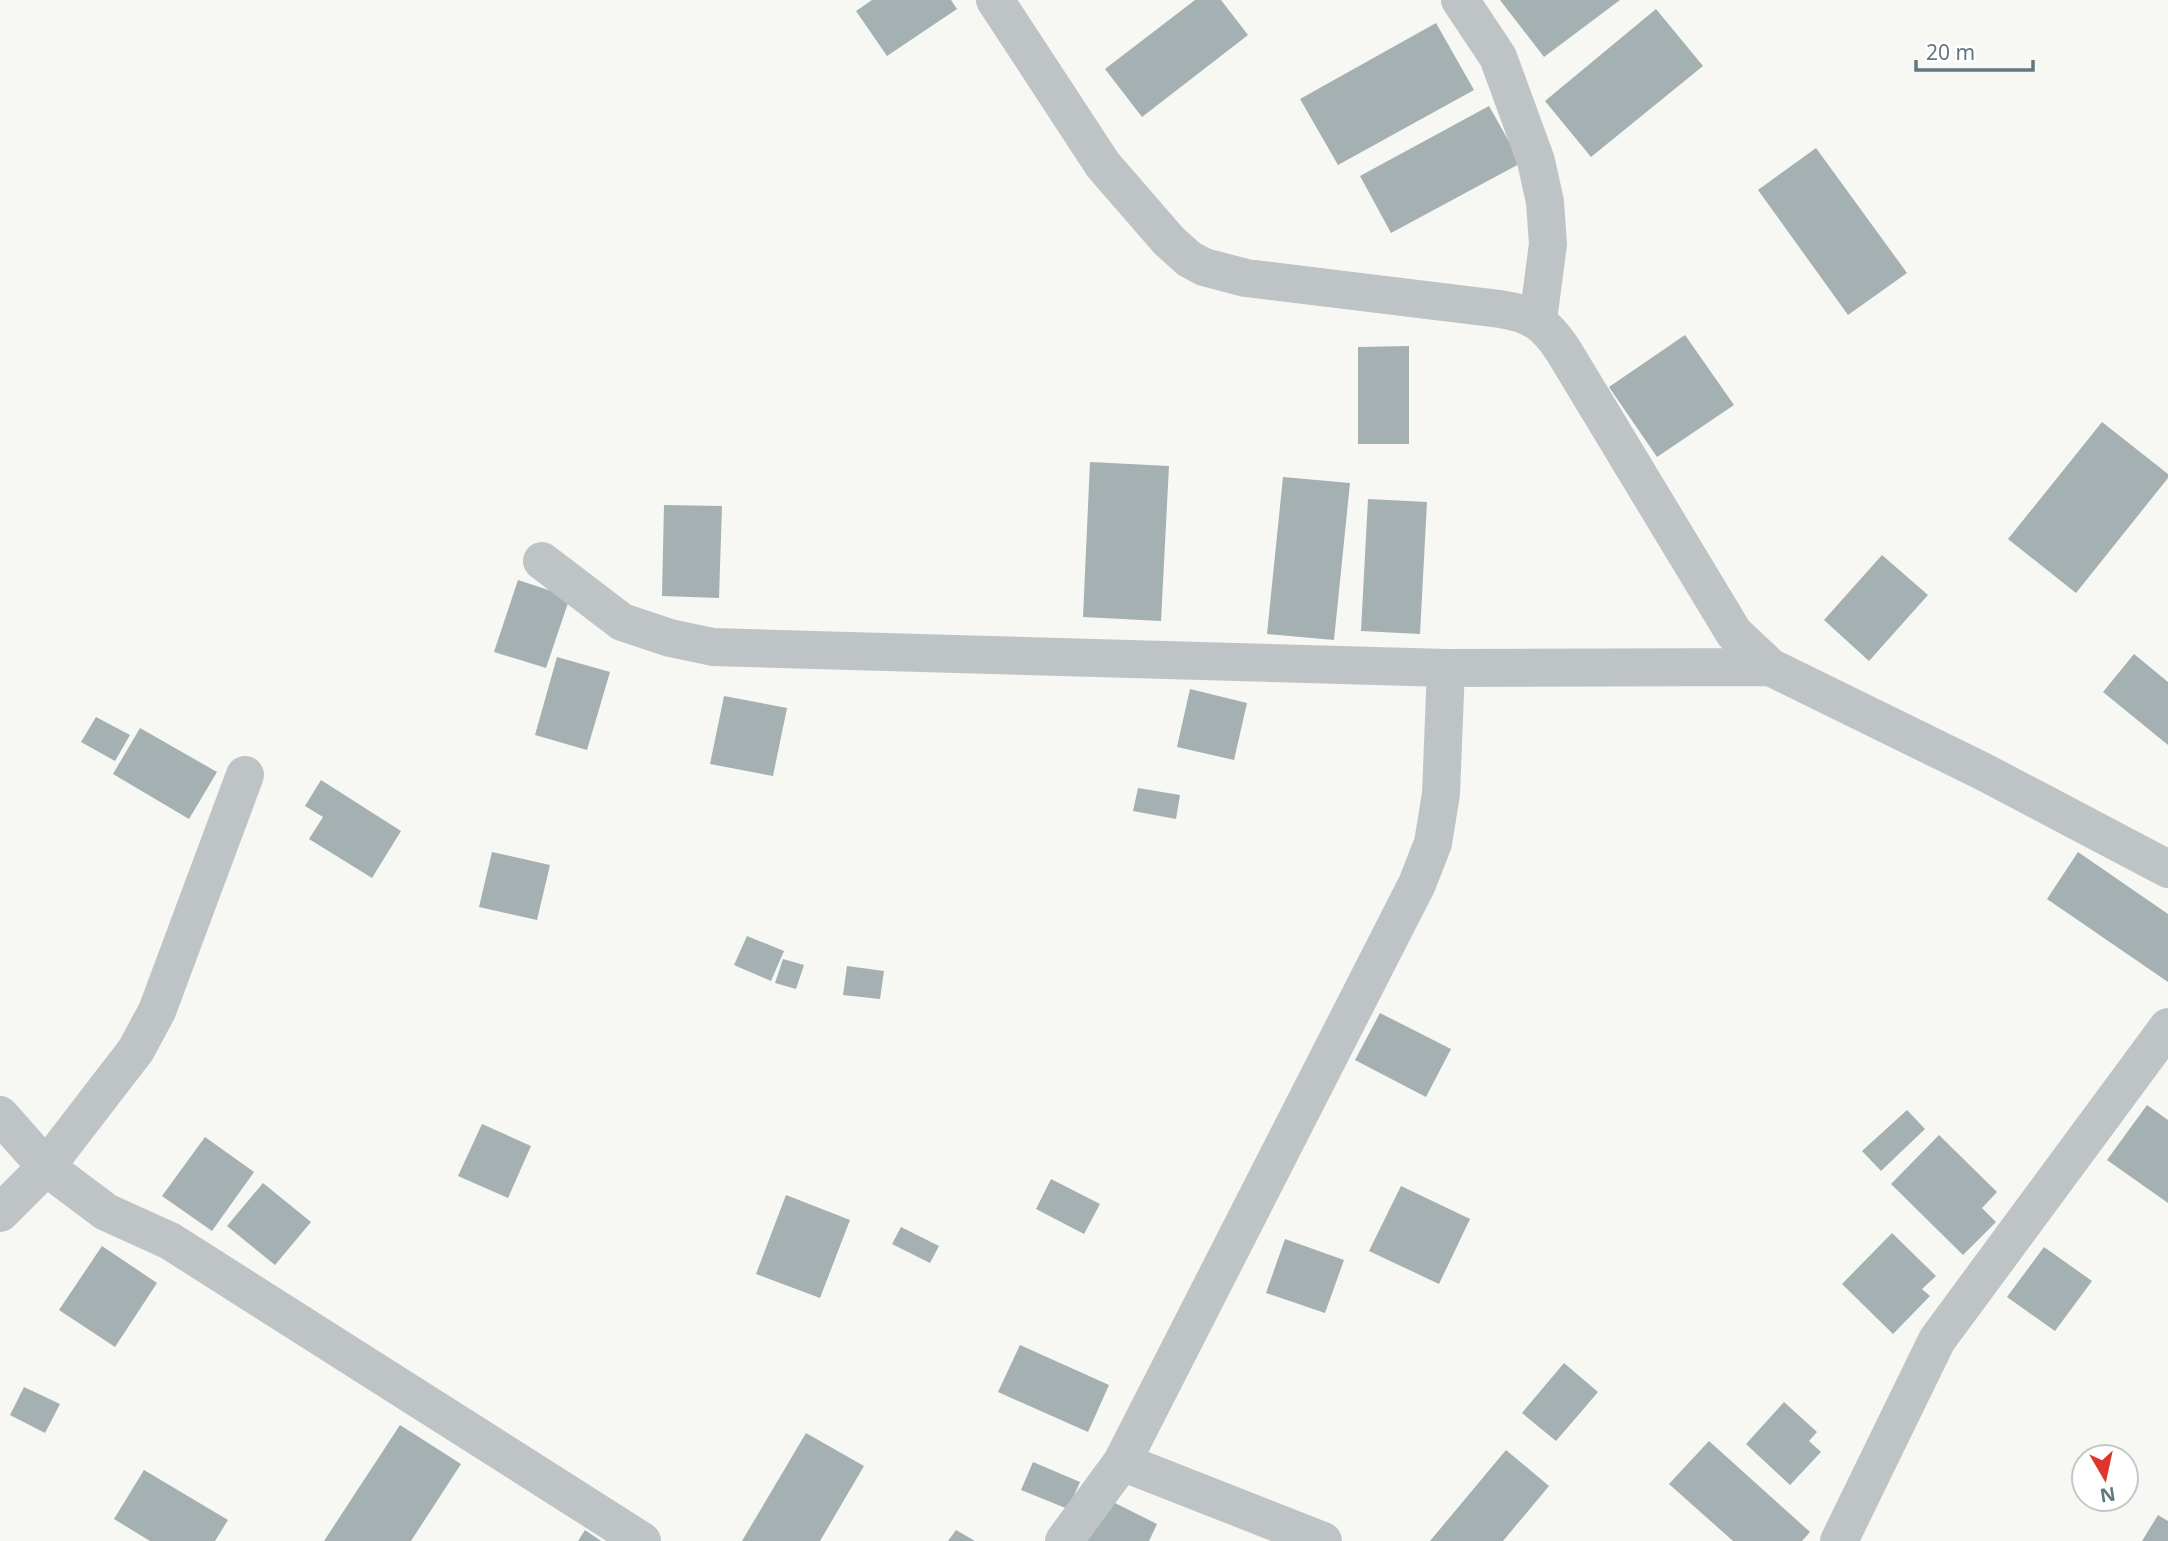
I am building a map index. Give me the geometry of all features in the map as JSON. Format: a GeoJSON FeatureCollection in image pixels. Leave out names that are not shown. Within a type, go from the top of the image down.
{"type":"FeatureCollection","features":[{"type":"Feature","properties":{"kind":"street"},"geometry":{"type":"LineString","coordinates":[[995,0],[1103,165],[1169,241],[1189,259],[1204,267],[1246,278],[1521,312],[1538,320],[1553,334],[1734,633],[1770,667],[1982,771],[2168,869]]}},
{"type":"Feature","properties":{"kind":"street"},"geometry":{"type":"LineString","coordinates":[[1460,0],[1498,57],[1536,161],[1545,202],[1548,244],[1538,320]]}},
{"type":"Feature","properties":{"kind":"street"},"geometry":{"type":"LineString","coordinates":[[542,561],[622,622],[670,638],[713,647],[1446,668],[1770,667]]}},
{"type":"Feature","properties":{"kind":"street"},"geometry":{"type":"LineString","coordinates":[[1064,1541],[1122,1462],[1417,884],[1433,843],[1441,794],[1446,668]]}},
{"type":"Feature","properties":{"kind":"street"},"geometry":{"type":"LineString","coordinates":[[0,1213],[46,1167],[136,1050],[157,1011],[245,775]]}},
{"type":"Feature","properties":{"kind":"street"},"geometry":{"type":"LineString","coordinates":[[1839,1541],[1937,1340],[2168,1027]]}},
{"type":"Feature","properties":{"kind":"street"},"geometry":{"type":"LineString","coordinates":[[0,1115],[46,1167],[106,1212],[170,1241],[642,1541]]}},
{"type":"Feature","properties":{"kind":"street"},"geometry":{"type":"LineString","coordinates":[[1122,1462],[1323,1541]]}},
{"type":"Feature","properties":{"kind":"building"},"geometry":{"type":"Polygon","coordinates":[[[872,0],[951,0],[957,9],[887,56],[856,11],[872,0]]]}},
{"type":"Feature","properties":{"kind":"building"},"geometry":{"type":"Polygon","coordinates":[[[1195,0],[1221,0],[1248,35],[1142,117],[1105,69],[1195,0]]]}},
{"type":"Feature","properties":{"kind":"building"},"geometry":{"type":"Polygon","coordinates":[[[1500,0],[1620,0],[1544,57],[1500,0]]]}},
{"type":"Feature","properties":{"kind":"building"},"geometry":{"type":"Polygon","coordinates":[[[1656,9],[1703,66],[1591,157],[1545,101],[1656,9]]]}},
{"type":"Feature","properties":{"kind":"building"},"geometry":{"type":"Polygon","coordinates":[[[1436,23],[1474,90],[1338,165],[1300,99],[1436,23]]]}},
{"type":"Feature","properties":{"kind":"building"},"geometry":{"type":"Polygon","coordinates":[[[1489,106],[1521,163],[1391,233],[1360,176],[1489,106]]]}},
{"type":"Feature","properties":{"kind":"building"},"geometry":{"type":"Polygon","coordinates":[[[1816,148],[1907,273],[1848,315],[1758,190],[1816,148]]]}},
{"type":"Feature","properties":{"kind":"building"},"geometry":{"type":"Polygon","coordinates":[[[1685,335],[1734,405],[1657,457],[1609,387],[1685,335]]]}},
{"type":"Feature","properties":{"kind":"building"},"geometry":{"type":"Polygon","coordinates":[[[1409,346],[1409,444],[1358,444],[1358,347],[1409,346]]]}},
{"type":"Feature","properties":{"kind":"building"},"geometry":{"type":"Polygon","coordinates":[[[2102,422],[2168,474],[2168,478],[2076,593],[2008,539],[2102,422]]]}},
{"type":"Feature","properties":{"kind":"building"},"geometry":{"type":"Polygon","coordinates":[[[1090,462],[1169,466],[1161,621],[1083,617],[1090,462]]]}},
{"type":"Feature","properties":{"kind":"building"},"geometry":{"type":"Polygon","coordinates":[[[1283,477],[1350,483],[1334,640],[1267,634],[1283,477]]]}},
{"type":"Feature","properties":{"kind":"building"},"geometry":{"type":"Polygon","coordinates":[[[1368,499],[1427,502],[1420,634],[1361,631],[1368,499]]]}},
{"type":"Feature","properties":{"kind":"building"},"geometry":{"type":"Polygon","coordinates":[[[664,505],[722,506],[719,598],[662,596],[664,505]]]}},
{"type":"Feature","properties":{"kind":"building"},"geometry":{"type":"Polygon","coordinates":[[[1882,555],[1928,595],[1869,661],[1824,620],[1882,555]]]}},
{"type":"Feature","properties":{"kind":"building"},"geometry":{"type":"Polygon","coordinates":[[[518,580],[570,597],[546,668],[494,652],[518,580]]]}},
{"type":"Feature","properties":{"kind":"building"},"geometry":{"type":"Polygon","coordinates":[[[2134,654],[2168,682],[2168,745],[2103,692],[2134,654]]]}},
{"type":"Feature","properties":{"kind":"building"},"geometry":{"type":"Polygon","coordinates":[[[557,657],[610,672],[587,750],[535,735],[557,657]]]}},
{"type":"Feature","properties":{"kind":"building"},"geometry":{"type":"Polygon","coordinates":[[[1190,689],[1247,703],[1234,760],[1177,747],[1190,689]]]}},
{"type":"Feature","properties":{"kind":"building"},"geometry":{"type":"Polygon","coordinates":[[[724,696],[787,708],[773,776],[710,764],[724,696]]]}},
{"type":"Feature","properties":{"kind":"building"},"geometry":{"type":"Polygon","coordinates":[[[96,717],[130,735],[115,761],[81,742],[96,717]]]}},
{"type":"Feature","properties":{"kind":"building"},"geometry":{"type":"Polygon","coordinates":[[[140,728],[217,772],[189,819],[113,774],[140,728]]]}},
{"type":"Feature","properties":{"kind":"building"},"geometry":{"type":"Polygon","coordinates":[[[321,780],[401,831],[372,878],[309,839],[323,817],[305,806],[321,780]]]}},
{"type":"Feature","properties":{"kind":"building"},"geometry":{"type":"Polygon","coordinates":[[[1138,788],[1180,795],[1176,819],[1133,811],[1138,788]]]}},
{"type":"Feature","properties":{"kind":"building"},"geometry":{"type":"Polygon","coordinates":[[[492,852],[550,865],[537,920],[479,907],[492,852]]]}},
{"type":"Feature","properties":{"kind":"building"},"geometry":{"type":"Polygon","coordinates":[[[2078,852],[2168,914],[2168,982],[2047,899],[2078,852]]]}},
{"type":"Feature","properties":{"kind":"building"},"geometry":{"type":"Polygon","coordinates":[[[747,936],[784,951],[771,981],[734,965],[747,936]]]}},
{"type":"Feature","properties":{"kind":"building"},"geometry":{"type":"Polygon","coordinates":[[[783,959],[804,965],[796,989],[775,983],[783,959]]]}},
{"type":"Feature","properties":{"kind":"building"},"geometry":{"type":"Polygon","coordinates":[[[847,966],[884,971],[880,999],[843,995],[847,966]]]}},
{"type":"Feature","properties":{"kind":"building"},"geometry":{"type":"Polygon","coordinates":[[[1380,1013],[1451,1049],[1426,1097],[1355,1060],[1380,1013]]]}},
{"type":"Feature","properties":{"kind":"building"},"geometry":{"type":"Polygon","coordinates":[[[2147,1105],[2168,1120],[2168,1203],[2107,1160],[2147,1105]]]}},
{"type":"Feature","properties":{"kind":"building"},"geometry":{"type":"Polygon","coordinates":[[[1907,1110],[1925,1129],[1881,1171],[1862,1151],[1907,1110]]]}},
{"type":"Feature","properties":{"kind":"building"},"geometry":{"type":"Polygon","coordinates":[[[482,1124],[531,1146],[508,1198],[458,1176],[482,1124]]]}},
{"type":"Feature","properties":{"kind":"building"},"geometry":{"type":"Polygon","coordinates":[[[1939,1135],[1997,1192],[1982,1208],[1996,1222],[1963,1255],[1891,1184],[1939,1135]]]}},
{"type":"Feature","properties":{"kind":"building"},"geometry":{"type":"Polygon","coordinates":[[[205,1137],[254,1172],[212,1231],[162,1196],[205,1137]]]}},
{"type":"Feature","properties":{"kind":"building"},"geometry":{"type":"Polygon","coordinates":[[[1051,1179],[1100,1204],[1084,1234],[1036,1209],[1051,1179]]]}},
{"type":"Feature","properties":{"kind":"building"},"geometry":{"type":"Polygon","coordinates":[[[263,1183],[311,1222],[275,1265],[227,1226],[263,1183]]]}},
{"type":"Feature","properties":{"kind":"building"},"geometry":{"type":"Polygon","coordinates":[[[1401,1186],[1470,1219],[1439,1284],[1369,1251],[1401,1186]]]}},
{"type":"Feature","properties":{"kind":"building"},"geometry":{"type":"Polygon","coordinates":[[[786,1195],[850,1220],[820,1298],[756,1274],[786,1195]]]}},
{"type":"Feature","properties":{"kind":"building"},"geometry":{"type":"Polygon","coordinates":[[[901,1227],[939,1246],[930,1263],[892,1244],[901,1227]]]}},
{"type":"Feature","properties":{"kind":"building"},"geometry":{"type":"Polygon","coordinates":[[[1892,1233],[1936,1276],[1922,1289],[1930,1296],[1893,1334],[1842,1284],[1892,1233]]]}},
{"type":"Feature","properties":{"kind":"building"},"geometry":{"type":"Polygon","coordinates":[[[1285,1239],[1344,1260],[1325,1313],[1266,1293],[1285,1239]]]}},
{"type":"Feature","properties":{"kind":"building"},"geometry":{"type":"Polygon","coordinates":[[[102,1246],[157,1283],[115,1347],[59,1310],[102,1246]]]}},
{"type":"Feature","properties":{"kind":"building"},"geometry":{"type":"Polygon","coordinates":[[[2044,1247],[2092,1281],[2055,1331],[2007,1297],[2044,1247]]]}},
{"type":"Feature","properties":{"kind":"building"},"geometry":{"type":"Polygon","coordinates":[[[1020,1345],[1109,1385],[1088,1432],[998,1392],[1020,1345]]]}},
{"type":"Feature","properties":{"kind":"building"},"geometry":{"type":"Polygon","coordinates":[[[1564,1363],[1598,1392],[1556,1441],[1522,1413],[1564,1363]]]}},
{"type":"Feature","properties":{"kind":"building"},"geometry":{"type":"Polygon","coordinates":[[[24,1387],[60,1404],[45,1433],[10,1415],[24,1387]]]}},
{"type":"Feature","properties":{"kind":"building"},"geometry":{"type":"Polygon","coordinates":[[[1784,1402],[1817,1432],[1809,1441],[1821,1452],[1790,1485],[1746,1444],[1784,1402]]]}},
{"type":"Feature","properties":{"kind":"building"},"geometry":{"type":"Polygon","coordinates":[[[400,1425],[461,1464],[411,1541],[324,1541],[400,1425]]]}},
{"type":"Feature","properties":{"kind":"building"},"geometry":{"type":"Polygon","coordinates":[[[806,1433],[864,1466],[820,1541],[742,1541],[806,1433]]]}},
{"type":"Feature","properties":{"kind":"building"},"geometry":{"type":"Polygon","coordinates":[[[1709,1441],[1810,1532],[1802,1541],[1733,1541],[1669,1484],[1709,1441]]]}},
{"type":"Feature","properties":{"kind":"building"},"geometry":{"type":"Polygon","coordinates":[[[1506,1450],[1549,1486],[1503,1541],[1430,1541],[1506,1450]]]}},
{"type":"Feature","properties":{"kind":"building"},"geometry":{"type":"Polygon","coordinates":[[[1033,1462],[1080,1482],[1068,1509],[1021,1490],[1033,1462]]]}},
{"type":"Feature","properties":{"kind":"building"},"geometry":{"type":"Polygon","coordinates":[[[144,1470],[228,1520],[215,1541],[150,1541],[114,1519],[144,1470]]]}},
{"type":"Feature","properties":{"kind":"building"},"geometry":{"type":"Polygon","coordinates":[[[1107,1499],[1157,1524],[1149,1541],[1086,1541],[1107,1499]]]}},
{"type":"Feature","properties":{"kind":"building"},"geometry":{"type":"Polygon","coordinates":[[[2158,1515],[2168,1521],[2168,1541],[2142,1541],[2158,1515]]]}},
{"type":"Feature","properties":{"kind":"building"},"geometry":{"type":"Polygon","coordinates":[[[585,1530],[601,1541],[578,1541],[585,1530]]]}},
{"type":"Feature","properties":{"kind":"building"},"geometry":{"type":"Polygon","coordinates":[[[956,1530],[975,1541],[948,1541],[956,1530]]]}}]}
